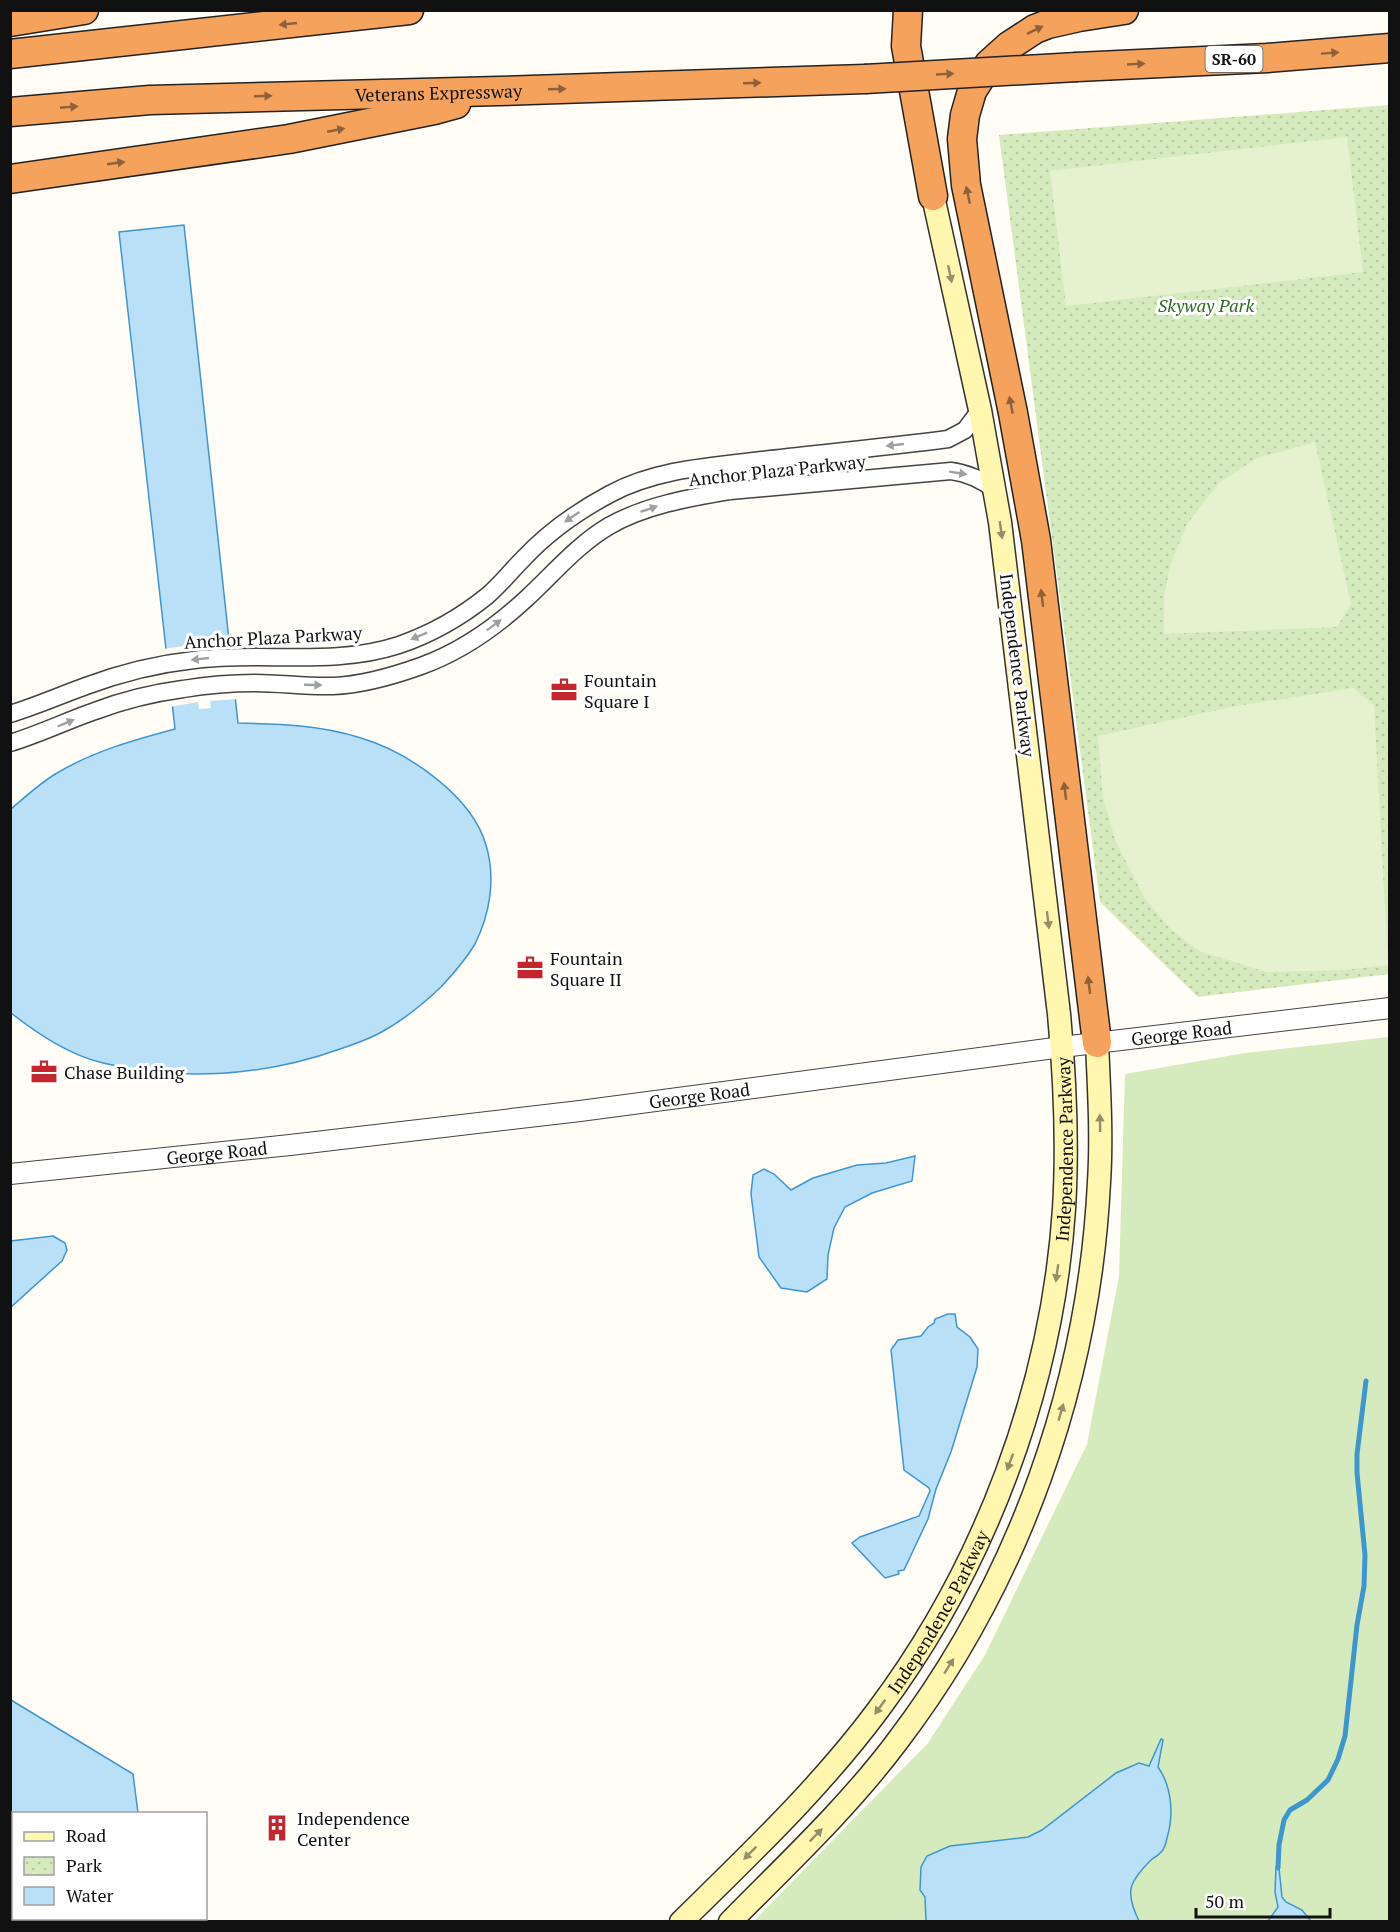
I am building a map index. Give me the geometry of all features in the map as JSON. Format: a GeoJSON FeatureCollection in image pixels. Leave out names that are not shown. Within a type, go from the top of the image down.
{"type":"FeatureCollection","features":[{"type":"Feature","properties":{"kind":"highway"},"geometry":{"type":"LineString","coordinates":[[10,22],[84,10]]}},
{"type":"Feature","properties":{"kind":"highway"},"geometry":{"type":"LineString","coordinates":[[10,54],[409,10]]}},
{"type":"Feature","properties":{"kind":"highway"},"geometry":{"type":"LineString","coordinates":[[908,10],[906,46],[933,196]]}},
{"type":"Feature","properties":{"kind":"highway"},"geometry":{"type":"LineString","coordinates":[[1097,1043],[1036,540],[1013,413],[966,185],[962,139],[964,115],[972,91],[989,64],[1009,46],[1035,30],[1063,20],[1124,10]]}},
{"type":"Feature","properties":{"kind":"highway","name":"SR-60"},"geometry":{"type":"LineString","coordinates":[[866,79],[1267,58],[1389,48]]}},
{"type":"Feature","properties":{"kind":"highway","name":"Veterans Expressway"},"geometry":{"type":"LineString","coordinates":[[10,112],[150,100],[866,79]]}},
{"type":"Feature","properties":{"kind":"highway"},"geometry":{"type":"LineString","coordinates":[[10,179],[289,139],[434,110],[499,91]]}},
{"type":"Feature","properties":{"kind":"main road","name":"Independence Parkway"},"geometry":{"type":"LineString","coordinates":[[681,1922],[835,1764],[903,1676],[930,1631],[964,1571],[1014,1451],[1033,1388],[1057,1273],[1064,1209],[1066,1143],[1062,1047],[1018,665],[995,490],[980,410],[933,196]]}},
{"type":"Feature","properties":{"kind":"main road","name":"Independence Parkway"},"geometry":{"type":"LineString","coordinates":[[730,1922],[832,1818],[907,1729],[965,1639],[1015,1541],[1034,1497],[1063,1406],[1082,1330],[1089,1286],[1100,1172],[1097,1043]]}},
{"type":"Feature","properties":{"kind":"street","name":"Anchor Plaza Parkway"},"geometry":{"type":"LineString","coordinates":[[10,714],[145,668],[208,658],[324,658],[354,655],[399,645],[454,619],[488,595],[523,559],[570,518],[629,485],[658,476],[724,465],[948,439],[964,429],[980,410]]}},
{"type":"Feature","properties":{"kind":"street","name":"Anchor Plaza Parkway"},"geometry":{"type":"LineString","coordinates":[[10,743],[101,709],[151,694],[209,686],[255,683],[333,686],[392,676],[423,665],[455,651],[495,625],[580,548],[608,527],[634,514],[663,504],[730,491],[951,471],[979,479],[995,490]]}},
{"type":"Feature","properties":{"kind":"street","name":"George Road"},"geometry":{"type":"LineString","coordinates":[[10,1174],[290,1146],[600,1109],[1062,1047],[1389,1008]]}},
{"type":"Feature","properties":{"kind":"green space","name":"Skyway Park"},"geometry":{"type":"Polygon","coordinates":[[[1389,105],[1389,974],[1198,997],[1100,902],[999,135],[1389,105]]]}},
{"type":"Feature","properties":{"kind":"green space"},"geometry":{"type":"Polygon","coordinates":[[[1347,137],[1363,272],[1066,306],[1050,171],[1347,137]]]}},
{"type":"Feature","properties":{"kind":"green space"},"geometry":{"type":"Polygon","coordinates":[[[1315,442],[1351,604],[1337,627],[1164,634],[1164,597],[1170,566],[1187,524],[1219,483],[1257,458],[1315,442]]]}},
{"type":"Feature","properties":{"kind":"green space"},"geometry":{"type":"Polygon","coordinates":[[[1353,688],[1374,705],[1388,965],[1345,970],[1266,972],[1199,951],[1170,929],[1144,897],[1116,842],[1103,798],[1098,736],[1231,707],[1353,688]]]}},
{"type":"Feature","properties":{"kind":"green space"},"geometry":{"type":"Polygon","coordinates":[[[1389,1037],[1389,1921],[753,1922],[928,1743],[985,1655],[1087,1444],[1119,1276],[1125,1074],[1245,1053],[1389,1037]]]}},
{"type":"Feature","properties":{"kind":"water"},"geometry":{"type":"Polygon","coordinates":[[[184,225],[238,723],[331,730],[379,745],[418,765],[453,793],[479,827],[486,845],[491,870],[488,908],[475,944],[441,987],[395,1024],[359,1042],[311,1058],[253,1070],[192,1074],[133,1069],[78,1055],[54,1043],[11,1013],[10,810],[45,781],[85,758],[144,737],[175,729],[119,232],[184,225]]]}},
{"type":"Feature","properties":{"kind":"water"},"geometry":{"type":"Polygon","coordinates":[[[915,1156],[912,1181],[872,1193],[845,1207],[834,1228],[828,1255],[827,1279],[807,1292],[781,1288],[759,1257],[751,1194],[753,1175],[764,1169],[774,1174],[791,1190],[813,1178],[857,1165],[886,1163],[915,1156]]]}},
{"type":"Feature","properties":{"kind":"water"},"geometry":{"type":"Polygon","coordinates":[[[53,1236],[65,1243],[67,1250],[62,1261],[11,1307],[11,1241],[53,1236]]]}},
{"type":"Feature","properties":{"kind":"water"},"geometry":{"type":"Polygon","coordinates":[[[955,1314],[957,1327],[970,1337],[978,1349],[977,1367],[928,1519],[904,1570],[885,1578],[852,1543],[860,1537],[919,1516],[930,1491],[904,1470],[891,1350],[898,1340],[921,1336],[935,1319],[955,1314]]]}},
{"type":"Feature","properties":{"kind":"water"},"geometry":{"type":"Polygon","coordinates":[[[11,1700],[133,1774],[138,1812],[12,1812],[12,1920],[150,1921],[11,1921],[11,1700]]]}},
{"type":"Feature","properties":{"kind":"water"},"geometry":{"type":"Polygon","coordinates":[[[1161,1739],[1163,1740],[1158,1767],[1169,1792],[1171,1820],[1164,1848],[1137,1875],[1131,1888],[1132,1902],[1139,1921],[926,1921],[925,1897],[920,1890],[921,1867],[927,1856],[950,1846],[1028,1837],[1042,1830],[1116,1773],[1139,1763],[1149,1766],[1161,1739]]]}},
{"type":"Feature","properties":{"kind":"water"},"geometry":{"type":"Polygon","coordinates":[[[1276,1867],[1279,1868],[1282,1897],[1286,1902],[1302,1910],[1311,1921],[1268,1921],[1278,1907],[1275,1892],[1276,1867]]]}},
{"type":"Feature","properties":{"kind":"pier"},"geometry":{"type":"Polygon","coordinates":[[[202,636],[203,643],[232,641],[238,699],[210,701],[211,708],[199,709],[198,702],[169,707],[163,649],[191,645],[191,637],[202,636]]]}},
{"type":"Feature","properties":{"kind":"waterway"},"geometry":{"type":"LineString","coordinates":[[1278,1868],[1279,1845],[1284,1820],[1290,1810],[1307,1800],[1328,1780],[1345,1736],[1357,1625],[1364,1586],[1365,1555],[1357,1454],[1366,1381]]}},
{"type":"Feature","properties":{"kind":"place","name":"Fountain Square I"},"geometry":{"type":"Point","coordinates":[564,690]}},
{"type":"Feature","properties":{"kind":"place","name":"Fountain Square II"},"geometry":{"type":"Point","coordinates":[530,968]}},
{"type":"Feature","properties":{"kind":"place","name":"Chase Building"},"geometry":{"type":"Point","coordinates":[44,1072]}},
{"type":"Feature","properties":{"kind":"place","name":"Independence Center"},"geometry":{"type":"Point","coordinates":[277,1828]}}]}
